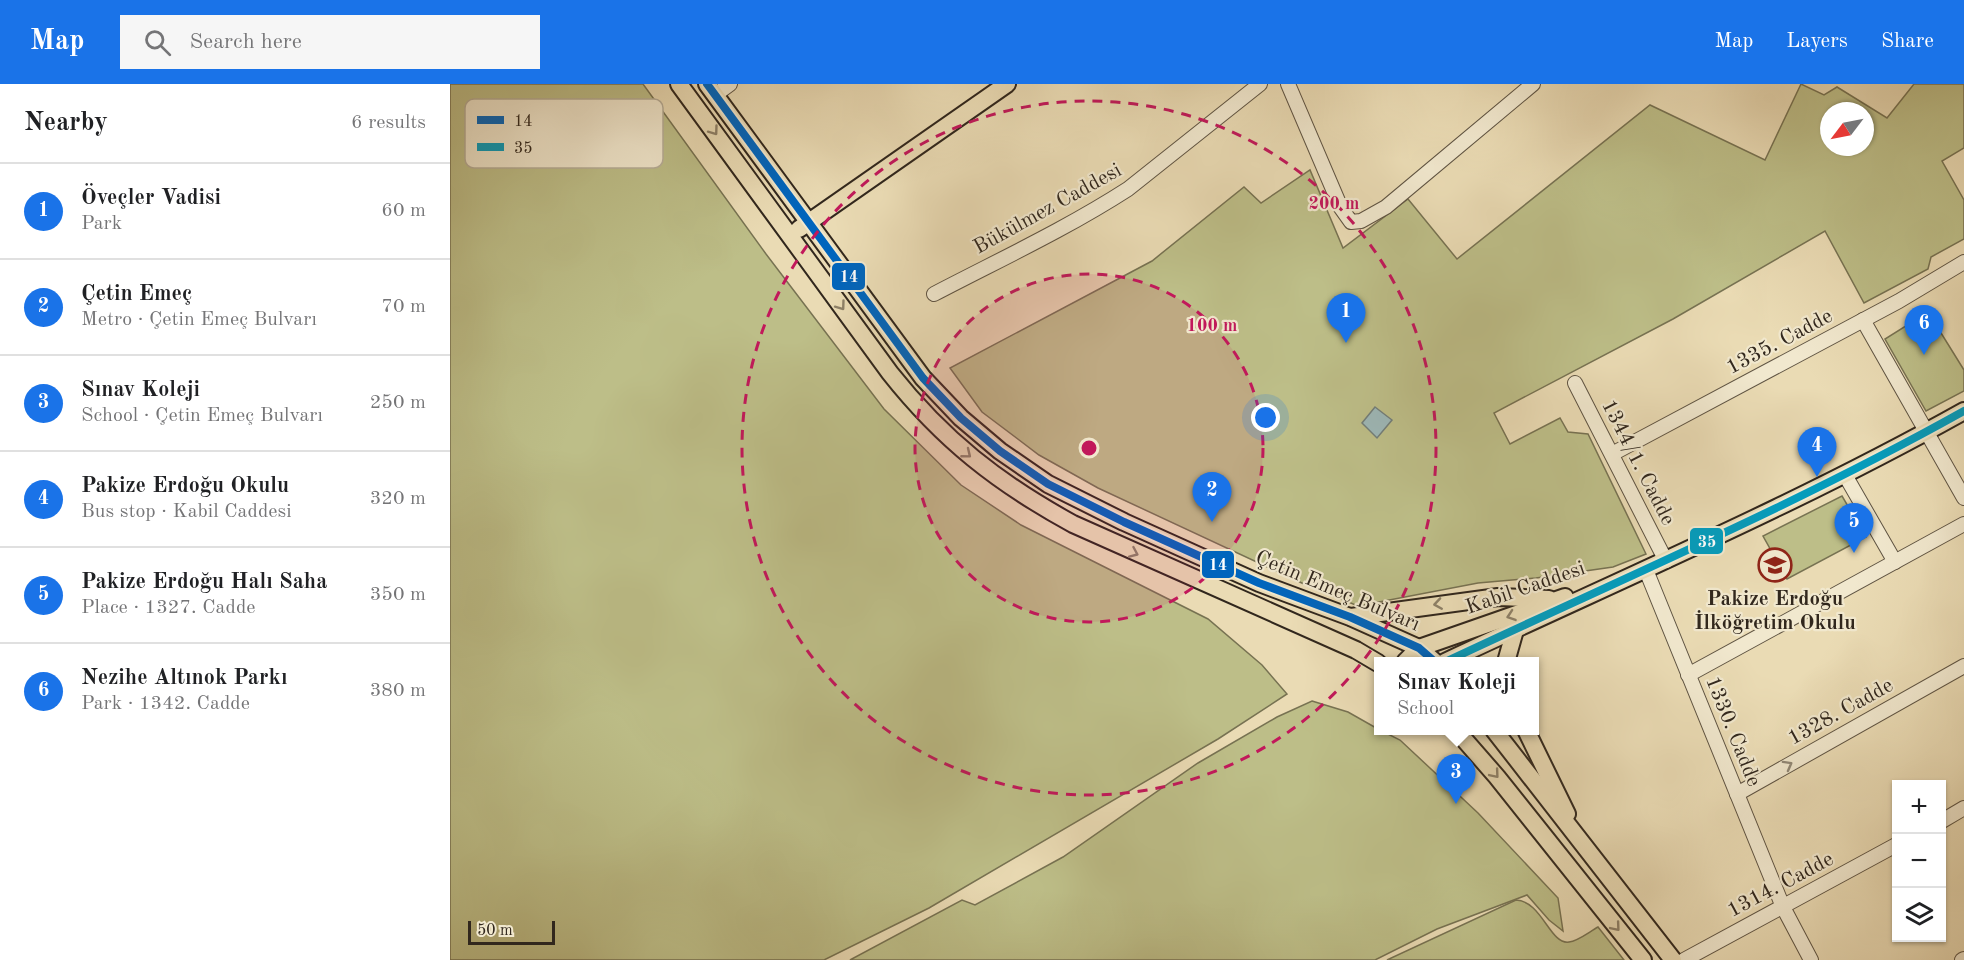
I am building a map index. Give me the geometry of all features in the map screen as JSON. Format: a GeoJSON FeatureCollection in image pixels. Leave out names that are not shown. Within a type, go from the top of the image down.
{"type":"FeatureCollection","features":[{"type":"Feature","properties":{"kind":"main road"},"geometry":{"type":"LineString","coordinates":[[679,84],[890,373],[916,406],[956,445],[992,474],[1030,500],[1073,524],[1356,650],[1374,661]]}},
{"type":"Feature","properties":{"kind":"main road"},"geometry":{"type":"LineString","coordinates":[[790,235],[1007,84]]}},
{"type":"Feature","properties":{"kind":"main road","name":"Çetin Emeç Bulvarı"},"geometry":{"type":"LineString","coordinates":[[711,89],[807,223],[923,378],[961,418],[1000,451],[1048,484],[1124,522],[1259,583],[1350,617],[1419,648],[1429,657]]}},
{"type":"Feature","properties":{"kind":"main road","name":"Kabil Caddesi"},"geometry":{"type":"LineString","coordinates":[[1456,657],[1666,561],[1845,475],[1964,411]]}},
{"type":"Feature","properties":{"kind":"main road","name":"Kabil Caddesi"},"geometry":{"type":"LineString","coordinates":[[1419,648],[1646,570]]}},
{"type":"Feature","properties":{"kind":"main road"},"geometry":{"type":"LineString","coordinates":[[1350,617],[1498,597],[1559,599]]}},
{"type":"Feature","properties":{"kind":"main road"},"geometry":{"type":"LineString","coordinates":[[1507,657],[1515,630]]}},
{"type":"Feature","properties":{"kind":"main road"},"geometry":{"type":"LineString","coordinates":[[1411,657],[1419,648]]}},
{"type":"Feature","properties":{"kind":"main road"},"geometry":{"type":"LineString","coordinates":[[1460,735],[1497,777],[1643,960]]}},
{"type":"Feature","properties":{"kind":"main road"},"geometry":{"type":"LineString","coordinates":[[1498,735],[1672,960]]}},
{"type":"Feature","properties":{"kind":"main road"},"geometry":{"type":"LineString","coordinates":[[1528,735],[1581,844]]}},
{"type":"Feature","properties":{"kind":"street"},"geometry":{"type":"LineString","coordinates":[[711,89],[730,84]]}},
{"type":"Feature","properties":{"kind":"street","name":"Bükülmez Caddesi"},"geometry":{"type":"LineString","coordinates":[[934,294],[1059,230],[1128,189],[1260,84]]}},
{"type":"Feature","properties":{"kind":"street"},"geometry":{"type":"LineString","coordinates":[[1288,84],[1341,208],[1351,222],[1361,221],[1386,207],[1533,84]]}},
{"type":"Feature","properties":{"kind":"street","name":"1335. Cadde"},"geometry":{"type":"LineString","coordinates":[[1612,454],[1913,294],[1964,262]]}},
{"type":"Feature","properties":{"kind":"street"},"geometry":{"type":"LineString","coordinates":[[1863,320],[1964,498]]}},
{"type":"Feature","properties":{"kind":"street","name":"1344/1. Cadde"},"geometry":{"type":"LineString","coordinates":[[1575,383],[1666,561]]}},
{"type":"Feature","properties":{"kind":"street"},"geometry":{"type":"LineString","coordinates":[[1845,475],[1895,562]]}},
{"type":"Feature","properties":{"kind":"street"},"geometry":{"type":"LineString","coordinates":[[1688,675],[1964,524]]}},
{"type":"Feature","properties":{"kind":"street","name":"1330. Cadde"},"geometry":{"type":"LineString","coordinates":[[1646,570],[1783,907],[1811,960]]}},
{"type":"Feature","properties":{"kind":"street","name":"1328. Cadde"},"geometry":{"type":"LineString","coordinates":[[1737,794],[1964,666]]}},
{"type":"Feature","properties":{"kind":"street"},"geometry":{"type":"LineString","coordinates":[[1946,818],[1964,808]]}},
{"type":"Feature","properties":{"kind":"street","name":"1314. Cadde"},"geometry":{"type":"LineString","coordinates":[[1684,960],[1892,847]]}},
{"type":"Feature","properties":{"kind":"green space"},"geometry":{"type":"Polygon","coordinates":[[[450,84],[643,84],[654,99],[465,99],[465,168],[663,168],[663,112],[766,254],[884,409],[961,485],[1021,525],[1208,619],[1262,665],[1287,694],[1218,739],[929,908],[824,960],[450,960],[450,84]]]}},
{"type":"Feature","properties":{"kind":"green space"},"geometry":{"type":"Polygon","coordinates":[[[1801,84],[1824,95],[1837,87],[1861,102],[1820,102],[1820,156],[1874,156],[1874,110],[1887,118],[1914,84],[1964,84],[1964,148],[1942,161],[1964,200],[1964,239],[1931,257],[1928,269],[1864,303],[1825,231],[1673,319],[1494,413],[1510,444],[1560,418],[1568,432],[1588,434],[1646,554],[1613,567],[1536,578],[1478,583],[1358,606],[1304,584],[1098,488],[1039,455],[982,412],[950,368],[1152,261],[1244,187],[1261,203],[1310,170],[1343,248],[1408,199],[1457,259],[1650,105],[1765,160],[1801,84]]]}},
{"type":"Feature","properties":{"kind":"green space"},"geometry":{"type":"Polygon","coordinates":[[[1928,312],[1964,370],[1964,391],[1926,411],[1885,339],[1928,312]]]}},
{"type":"Feature","properties":{"kind":"green space"},"geometry":{"type":"Polygon","coordinates":[[[1842,496],[1866,537],[1787,579],[1763,536],[1842,496]]]}},
{"type":"Feature","properties":{"kind":"green space"},"geometry":{"type":"Polygon","coordinates":[[[1312,701],[1348,712],[1374,727],[1374,735],[1390,735],[1400,740],[1478,813],[1558,898],[1563,931],[1549,920],[1527,895],[1437,929],[1375,960],[850,960],[962,900],[975,905],[1063,857],[1198,763],[1277,717],[1312,701]]]}},
{"type":"Feature","properties":{"kind":"green space"},"geometry":{"type":"Polygon","coordinates":[[[1516,900],[1533,907],[1556,937],[1562,941],[1576,940],[1598,927],[1624,960],[1387,960],[1516,900]]]}},
{"type":"Feature","properties":{"kind":"water"},"geometry":{"type":"Polygon","coordinates":[[[1375,407],[1392,420],[1377,438],[1362,423],[1375,407]]]}},
{"type":"Feature","properties":{"kind":"transit line","name":"14"},"geometry":{"type":"LineString","coordinates":[[707,84],[923,378],[961,418],[1000,451],[1048,484],[1124,522],[1259,583],[1350,617],[1419,648],[1429,657]]}},
{"type":"Feature","properties":{"kind":"transit line","name":"35"},"geometry":{"type":"LineString","coordinates":[[1456,657],[1772,510],[1964,411]]}},
{"type":"Feature","properties":{"kind":"place","name":"Öveçler Vadisi"},"geometry":{"type":"Point","coordinates":[1346,343]}},
{"type":"Feature","properties":{"kind":"place","name":"Nezihe Altınok Parkı"},"geometry":{"type":"Point","coordinates":[1924,355]}},
{"type":"Feature","properties":{"kind":"place","name":"Pakize Erdoğu Okulu"},"geometry":{"type":"Point","coordinates":[1817,477]}},
{"type":"Feature","properties":{"kind":"place","name":"Çetin Emeç"},"geometry":{"type":"Point","coordinates":[1212,522]}},
{"type":"Feature","properties":{"kind":"place","name":"Pakize Erdoğu Halı Saha"},"geometry":{"type":"Point","coordinates":[1854,553]}},
{"type":"Feature","properties":{"kind":"place","name":"Pakize Erdoğu İlköğretim Okulu"},"geometry":{"type":"Point","coordinates":[1775,565]}},
{"type":"Feature","properties":{"kind":"place","name":"Sınav Koleji"},"geometry":{"type":"Point","coordinates":[1456,804]}}]}
